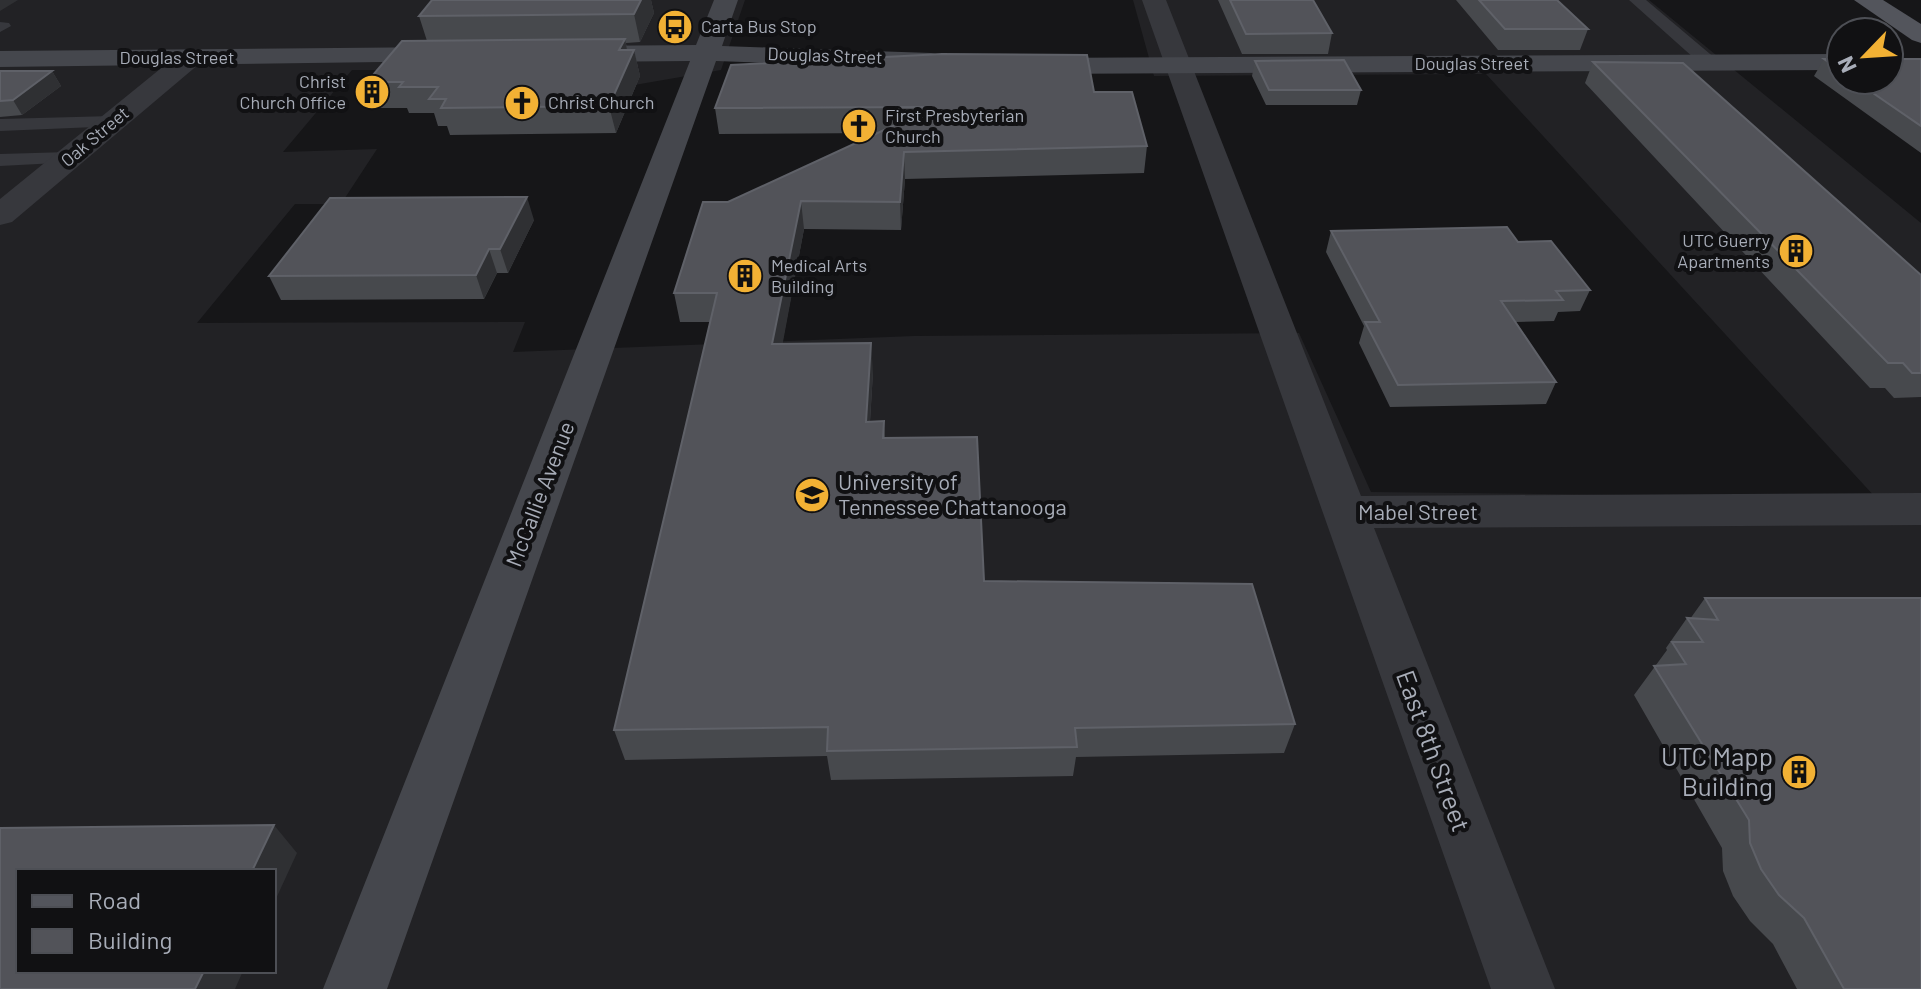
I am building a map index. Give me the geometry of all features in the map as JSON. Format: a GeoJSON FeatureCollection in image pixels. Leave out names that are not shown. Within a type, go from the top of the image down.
{"type":"FeatureCollection","features":[{"type":"Feature","properties":{"kind":"main road"},"geometry":{"type":"LineString","coordinates":[[1866,0],[1921,35]]}},
{"type":"Feature","properties":{"kind":"street","name":"McCallie Avenue"},"geometry":{"type":"LineString","coordinates":[[355,989],[726,0]]}},
{"type":"Feature","properties":{"kind":"street"},"geometry":{"type":"LineString","coordinates":[[1154,0],[1177,66]]}},
{"type":"Feature","properties":{"kind":"street","name":"Douglas Street"},"geometry":{"type":"LineString","coordinates":[[557,54],[706,53],[955,62]]}},
{"type":"Feature","properties":{"kind":"street","name":"Douglas Street"},"geometry":{"type":"LineString","coordinates":[[0,59],[478,55]]}},
{"type":"Feature","properties":{"kind":"street","name":"Oak Street"},"geometry":{"type":"LineString","coordinates":[[0,215],[190,58]]}},
{"type":"Feature","properties":{"kind":"street","name":"Douglas Street"},"geometry":{"type":"LineString","coordinates":[[1010,65],[1825,62]]}},
{"type":"Feature","properties":{"kind":"street","name":"Mabel Street"},"geometry":{"type":"LineString","coordinates":[[1177,66],[1344,512],[1921,509]]}},
{"type":"Feature","properties":{"kind":"street","name":"East 8th Street"},"geometry":{"type":"LineString","coordinates":[[1344,512],[1523,989]]}},
{"type":"Feature","properties":{"kind":"lane"},"geometry":{"type":"LineString","coordinates":[[1637,0],[1710,63]]}},
{"type":"Feature","properties":{"kind":"lane"},"geometry":{"type":"LineString","coordinates":[[0,125],[113,122]]}},
{"type":"Feature","properties":{"kind":"lane"},"geometry":{"type":"LineString","coordinates":[[0,160],[69,158]]}},
{"type":"Feature","properties":{"kind":"shaded area","name":"University of Tennessee Chattanooga"},"geometry":{"type":"Polygon","coordinates":[[[0,0],[745,0],[721,70],[594,92],[517,70],[352,70],[283,152],[377,149],[341,204],[295,204],[197,323],[525,322],[513,352],[914,336],[1299,333],[1371,492],[1876,498],[1486,74],[1154,76],[1133,0],[1649,0],[1921,223],[1921,989],[0,989],[0,0]]]}},
{"type":"Feature","properties":{"kind":"building"},"geometry":{"type":"Polygon","coordinates":[[[432,0],[641,0],[634,14],[419,16],[432,0]]]}},
{"type":"Feature","properties":{"kind":"building"},"geometry":{"type":"Polygon","coordinates":[[[1230,0],[1313,0],[1332,33],[1246,34],[1230,0]]]}},
{"type":"Feature","properties":{"kind":"building"},"geometry":{"type":"Polygon","coordinates":[[[1479,0],[1557,0],[1588,29],[1505,29],[1479,0]]]}},
{"type":"Feature","properties":{"kind":"building"},"geometry":{"type":"Polygon","coordinates":[[[625,39],[619,50],[634,50],[609,106],[441,108],[446,99],[429,99],[438,87],[399,87],[403,82],[367,82],[402,41],[625,39]]]}},
{"type":"Feature","properties":{"kind":"building"},"geometry":{"type":"Polygon","coordinates":[[[942,54],[1087,55],[1094,92],[1132,92],[1147,146],[904,152],[900,202],[801,201],[772,344],[871,343],[866,422],[884,421],[883,438],[977,437],[984,581],[1252,584],[1295,724],[1075,728],[1077,747],[827,751],[828,727],[614,730],[717,293],[674,293],[703,202],[728,202],[934,107],[715,108],[731,65],[942,54]]]}},
{"type":"Feature","properties":{"kind":"building"},"geometry":{"type":"Polygon","coordinates":[[[1905,59],[1921,59],[1921,126],[1877,96],[1905,96],[1905,59]]]}},
{"type":"Feature","properties":{"kind":"building"},"geometry":{"type":"Polygon","coordinates":[[[1344,60],[1361,90],[1269,90],[1255,61],[1344,60]]]}},
{"type":"Feature","properties":{"kind":"building","name":"UTC Guerry Apartments"},"geometry":{"type":"Polygon","coordinates":[[[1593,62],[1683,63],[1921,275],[1921,373],[1912,373],[1903,363],[1888,363],[1593,62]]]}},
{"type":"Feature","properties":{"kind":"building"},"geometry":{"type":"Polygon","coordinates":[[[0,71],[52,71],[13,100],[0,101],[0,71]]]}},
{"type":"Feature","properties":{"kind":"building"},"geometry":{"type":"Polygon","coordinates":[[[527,197],[500,249],[489,249],[476,275],[269,276],[330,198],[527,197]]]}},
{"type":"Feature","properties":{"kind":"building"},"geometry":{"type":"Polygon","coordinates":[[[1507,227],[1518,242],[1551,241],[1590,290],[1556,291],[1563,300],[1501,301],[1556,382],[1398,385],[1365,322],[1380,322],[1331,231],[1507,227]]]}},
{"type":"Feature","properties":{"kind":"building","name":"UTC Mapp Building"},"geometry":{"type":"Polygon","coordinates":[[[1705,598],[1921,598],[1921,989],[1844,989],[1804,918],[1779,895],[1761,869],[1750,843],[1749,820],[1654,666],[1686,664],[1672,642],[1703,642],[1687,618],[1718,620],[1705,598]]]}},
{"type":"Feature","properties":{"kind":"building"},"geometry":{"type":"Polygon","coordinates":[[[274,825],[253,869],[16,869],[16,973],[203,973],[195,989],[0,989],[0,828],[274,825]]]}},
{"type":"Feature","properties":{"kind":"place","name":"Carta Bus Stop"},"geometry":{"type":"Point","coordinates":[675,27]}},
{"type":"Feature","properties":{"kind":"place","name":"Christ Church Office"},"geometry":{"type":"Point","coordinates":[372,92]}},
{"type":"Feature","properties":{"kind":"place","name":"Christ Church"},"geometry":{"type":"Point","coordinates":[522,103]}},
{"type":"Feature","properties":{"kind":"place","name":"First Presbyterian Church"},"geometry":{"type":"Point","coordinates":[859,126]}},
{"type":"Feature","properties":{"kind":"place","name":"UTC Guerry Apartments"},"geometry":{"type":"Point","coordinates":[1796,251]}},
{"type":"Feature","properties":{"kind":"place","name":"Medical Arts Building"},"geometry":{"type":"Point","coordinates":[745,276]}},
{"type":"Feature","properties":{"kind":"place","name":"University of Tennessee Chattanooga"},"geometry":{"type":"Point","coordinates":[812,495]}},
{"type":"Feature","properties":{"kind":"place","name":"UTC Mapp Building"},"geometry":{"type":"Point","coordinates":[1799,772]}}]}
